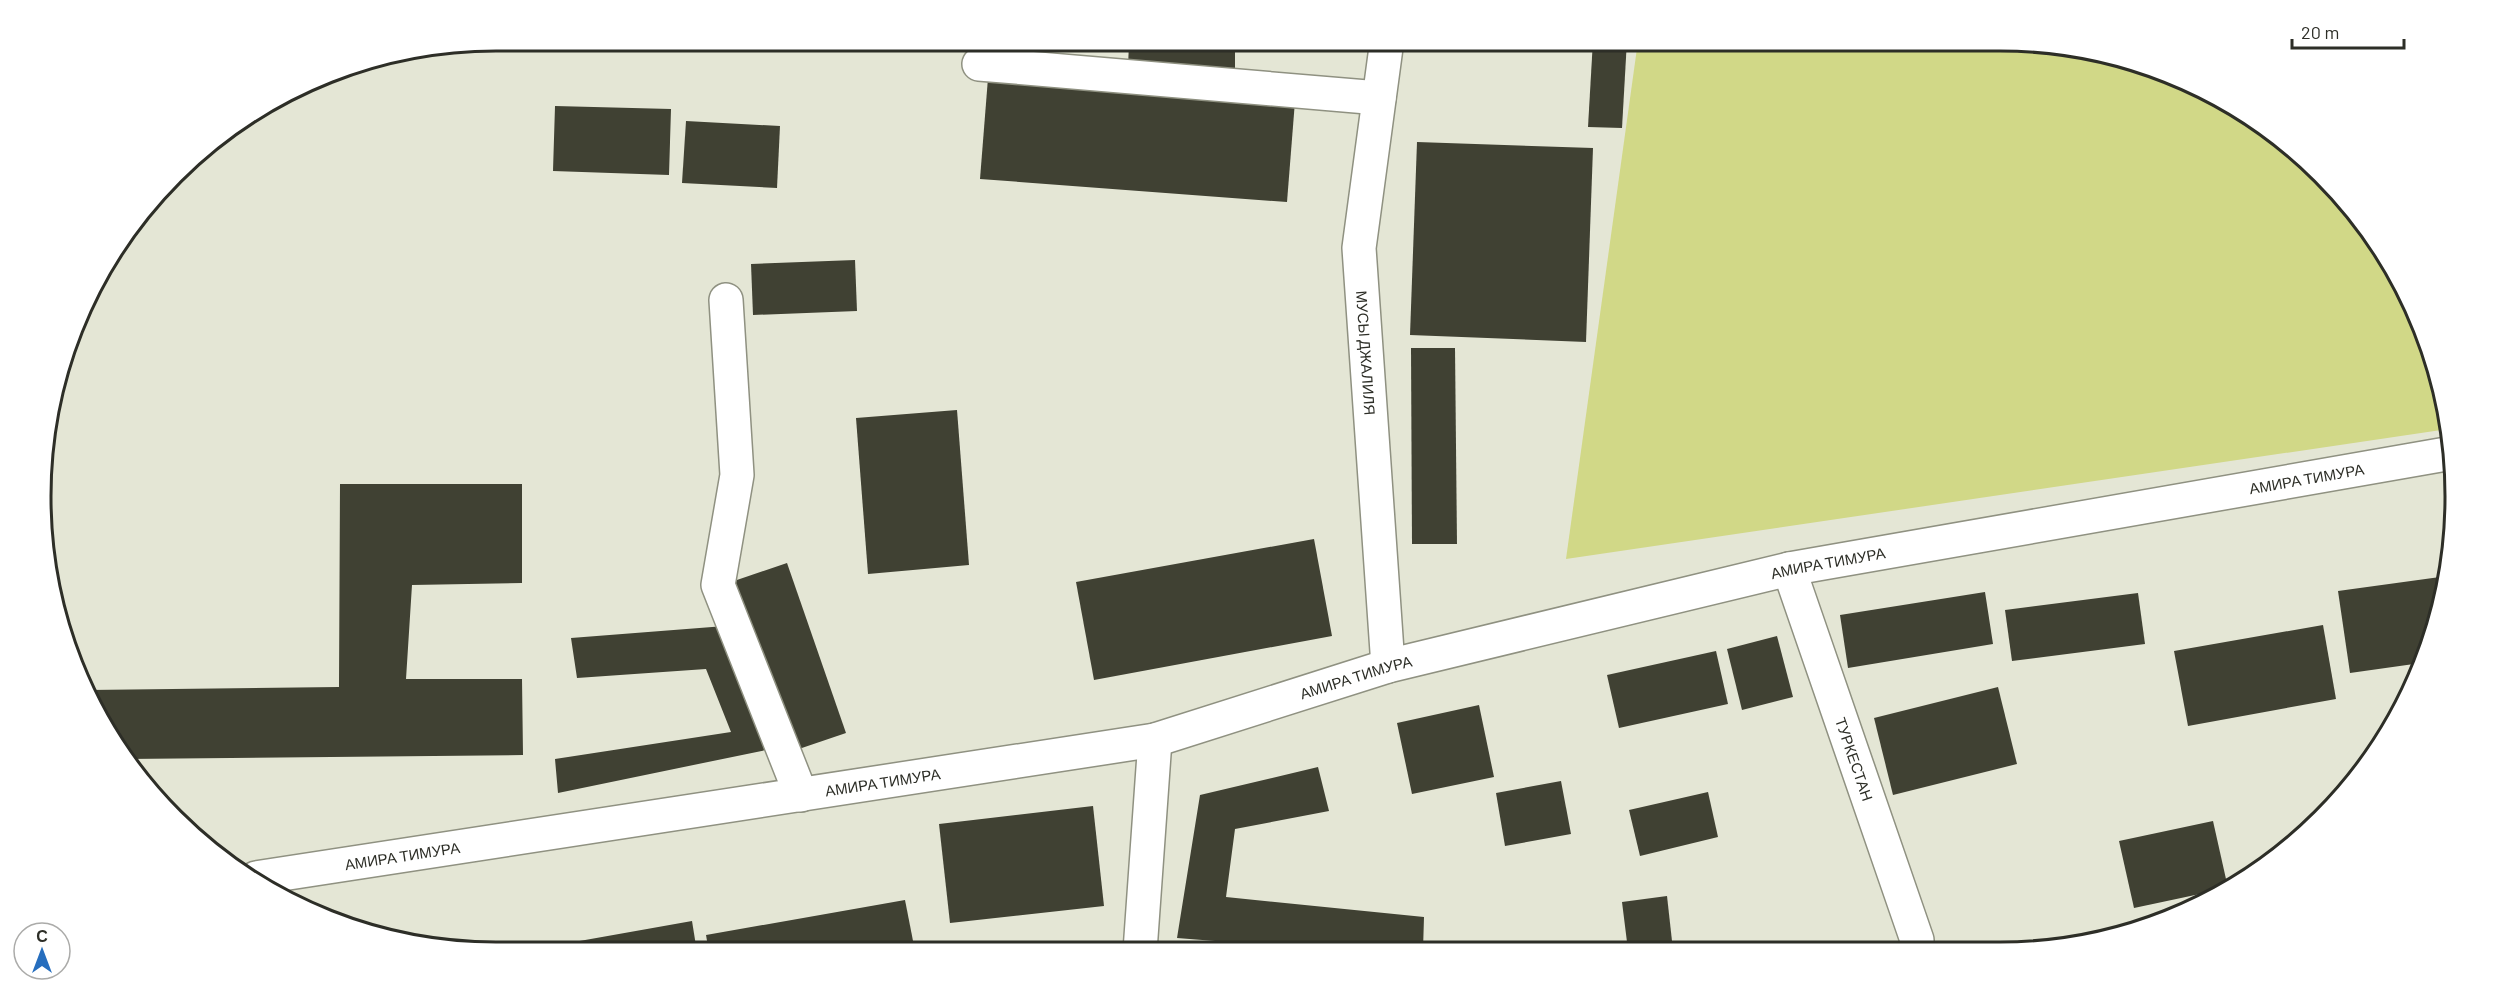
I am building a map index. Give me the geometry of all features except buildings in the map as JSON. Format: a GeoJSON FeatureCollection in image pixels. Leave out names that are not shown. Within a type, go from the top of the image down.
{"type":"FeatureCollection","features":[{"type":"Feature","properties":{"kind":"street","name":"МУСЫ ДЖАЛИЛЯ"},"geometry":{"type":"LineString","coordinates":[[1385,51],[1359,248],[1388,666]]}},
{"type":"Feature","properties":{"kind":"street"},"geometry":{"type":"LineString","coordinates":[[979,64],[1379,98]]}},
{"type":"Feature","properties":{"kind":"street"},"geometry":{"type":"LineString","coordinates":[[726,300],[737,475],[718,585],[801,795]]}},
{"type":"Feature","properties":{"kind":"street","name":"АМИРА ТИМУРА"},"geometry":{"type":"LineString","coordinates":[[265,877],[1155,740],[1388,666],[1789,569],[2443,455]]}},
{"type":"Feature","properties":{"kind":"street","name":"ТУРКЕСТАН"},"geometry":{"type":"LineString","coordinates":[[1789,569],[1917,942]]}},
{"type":"Feature","properties":{"kind":"street"},"geometry":{"type":"LineString","coordinates":[[1141,942],[1155,740]]}},
{"type":"Feature","properties":{"kind":"green space"},"geometry":{"type":"Polygon","coordinates":[[[1637,51],[2029,52],[2115,66],[2197,97],[2271,143],[2315,181],[2353,225],[2385,274],[2411,326],[2430,381],[2440,430],[1566,559],[1637,51]]]}}]}
